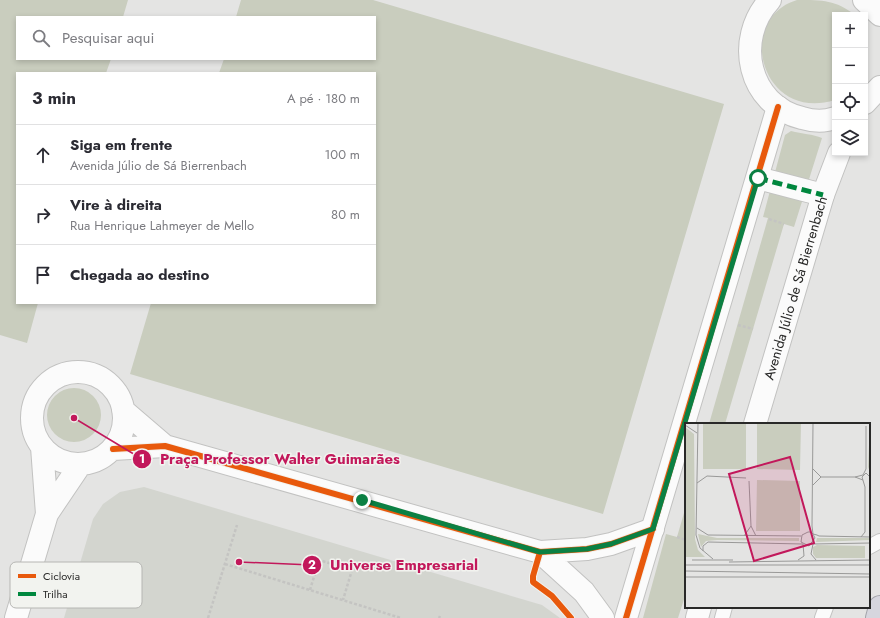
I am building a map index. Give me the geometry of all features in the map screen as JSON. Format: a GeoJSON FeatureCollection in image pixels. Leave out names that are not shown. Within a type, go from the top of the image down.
{"type":"FeatureCollection","features":[{"type":"Feature","properties":{"kind":"highway"},"geometry":{"type":"LineString","coordinates":[[877,618],[880,607]]}},
{"type":"Feature","properties":{"kind":"street"},"geometry":{"type":"LineString","coordinates":[[770,0],[752,29],[749,47],[751,65],[756,82],[766,96],[778,107],[794,116],[812,120],[832,118]]}},
{"type":"Feature","properties":{"kind":"street"},"geometry":{"type":"LineString","coordinates":[[864,0],[880,15]]}},
{"type":"Feature","properties":{"kind":"street"},"geometry":{"type":"LineString","coordinates":[[868,100],[880,87]]}},
{"type":"Feature","properties":{"kind":"street"},"geometry":{"type":"LineString","coordinates":[[626,618],[778,107]]}},
{"type":"Feature","properties":{"kind":"street"},"geometry":{"type":"LineString","coordinates":[[868,110],[880,110]]}},
{"type":"Feature","properties":{"kind":"street","name":"Avenida Júlio de Sá Bierrenbach"},"geometry":{"type":"LineString","coordinates":[[754,423],[823,195],[838,156]]}},
{"type":"Feature","properties":{"kind":"street"},"geometry":{"type":"LineString","coordinates":[[758,178],[823,195]]}},
{"type":"Feature","properties":{"kind":"street"},"geometry":{"type":"LineString","coordinates":[[74,372],[86,373],[99,377],[111,386],[119,397],[123,410],[124,422],[122,433],[113,449],[94,462],[80,465],[59,461],[50,455],[42,447],[35,436],[32,423],[36,398],[43,388],[52,380],[74,372]]}},
{"type":"Feature","properties":{"kind":"street"},"geometry":{"type":"LineString","coordinates":[[123,410],[165,446]]}},
{"type":"Feature","properties":{"kind":"street"},"geometry":{"type":"LineString","coordinates":[[113,449],[165,446],[540,552],[587,549],[611,544],[653,529]]}},
{"type":"Feature","properties":{"kind":"street"},"geometry":{"type":"LineString","coordinates":[[42,447],[48,514]]}},
{"type":"Feature","properties":{"kind":"street"},"geometry":{"type":"LineString","coordinates":[[33,562],[48,514],[80,465]]}},
{"type":"Feature","properties":{"kind":"street"},"geometry":{"type":"LineString","coordinates":[[540,552],[584,592],[604,618]]}},
{"type":"Feature","properties":{"kind":"street"},"geometry":{"type":"LineString","coordinates":[[16,618],[19,608]]}},
{"type":"Feature","properties":{"kind":"street"},"geometry":{"type":"LineString","coordinates":[[697,618],[700,608]]}},
{"type":"Feature","properties":{"kind":"lane"},"geometry":{"type":"LineString","coordinates":[[870,546],[880,541]]}},
{"type":"Feature","properties":{"kind":"lane"},"geometry":{"type":"LineString","coordinates":[[722,618],[725,608]]}},
{"type":"Feature","properties":{"kind":"lane"},"geometry":{"type":"LineString","coordinates":[[822,618],[826,608]]}},
{"type":"Feature","properties":{"kind":"path"},"geometry":{"type":"LineString","coordinates":[[768,219],[784,224]]}},
{"type":"Feature","properties":{"kind":"path"},"geometry":{"type":"LineString","coordinates":[[738,325],[753,329]]}},
{"type":"Feature","properties":{"kind":"path"},"geometry":{"type":"LineString","coordinates":[[208,618],[237,524]]}},
{"type":"Feature","properties":{"kind":"path"},"geometry":{"type":"LineString","coordinates":[[677,537],[685,540]]}},
{"type":"Feature","properties":{"kind":"path"},"geometry":{"type":"LineString","coordinates":[[310,590],[319,560],[352,570],[343,600]]}},
{"type":"Feature","properties":{"kind":"path"},"geometry":{"type":"LineString","coordinates":[[225,564],[402,618]]}},
{"type":"Feature","properties":{"kind":"shaded area"},"geometry":{"type":"Polygon","coordinates":[[[144,487],[542,605],[560,618],[64,618],[67,608],[142,608],[142,562],[80,562],[93,519],[103,504],[120,492],[144,487]]]}},
{"type":"Feature","properties":{"kind":"green space"},"geometry":{"type":"Polygon","coordinates":[[[0,0],[128,0],[123,16],[16,16],[16,60],[111,60],[106,72],[16,72],[16,304],[38,304],[27,343],[0,335],[0,0]]]}},
{"type":"Feature","properties":{"kind":"green space"},"geometry":{"type":"Polygon","coordinates":[[[241,0],[373,0],[724,104],[603,514],[130,374],[151,304],[376,304],[376,72],[219,72],[224,60],[376,60],[376,16],[236,16],[241,0]]]}},
{"type":"Feature","properties":{"kind":"green space"},"geometry":{"type":"Polygon","coordinates":[[[797,0],[815,0],[841,6],[851,12],[832,12],[832,100],[810,103],[789,97],[774,83],[765,66],[762,46],[766,27],[778,11],[797,0]]]}},
{"type":"Feature","properties":{"kind":"green space"},"geometry":{"type":"Polygon","coordinates":[[[791,131],[822,138],[794,227],[784,224],[725,423],[709,423],[768,218],[763,217],[785,135],[791,131]]]}},
{"type":"Feature","properties":{"kind":"green space"},"geometry":{"type":"Polygon","coordinates":[[[69,388],[79,388],[89,392],[97,400],[101,410],[101,420],[97,430],[89,438],[79,442],[69,442],[59,438],[51,430],[47,420],[47,410],[51,400],[59,392],[69,388]]]}},
{"type":"Feature","properties":{"kind":"green space"},"geometry":{"type":"Polygon","coordinates":[[[685,509],[685,596],[678,618],[643,618],[666,534],[677,537],[685,509]]]}},
{"type":"Feature","properties":{"kind":"marked path"},"geometry":{"type":"LineString","coordinates":[[758,178],[823,195]]}},
{"type":"Feature","properties":{"kind":"cycle path"},"geometry":{"type":"LineString","coordinates":[[626,618],[778,107]]}},
{"type":"Feature","properties":{"kind":"cycle path"},"geometry":{"type":"LineString","coordinates":[[113,449],[165,446],[540,552],[587,549],[611,544],[653,529]]}},
{"type":"Feature","properties":{"kind":"cycle path"},"geometry":{"type":"LineString","coordinates":[[540,552],[533,576],[533,582],[552,596],[571,618]]}},
{"type":"Feature","properties":{"kind":"place","name":"Praça Professor Walter Guimarães"},"geometry":{"type":"Point","coordinates":[74,418]}},
{"type":"Feature","properties":{"kind":"place","name":"Universe Empresarial"},"geometry":{"type":"Point","coordinates":[239,562]}},
{"type":"Feature","properties":{"kind":"route"},"geometry":{"type":"LineString","coordinates":[[362,500],[540,552],[587,549],[611,544],[653,529],[758,178]]}}]}
